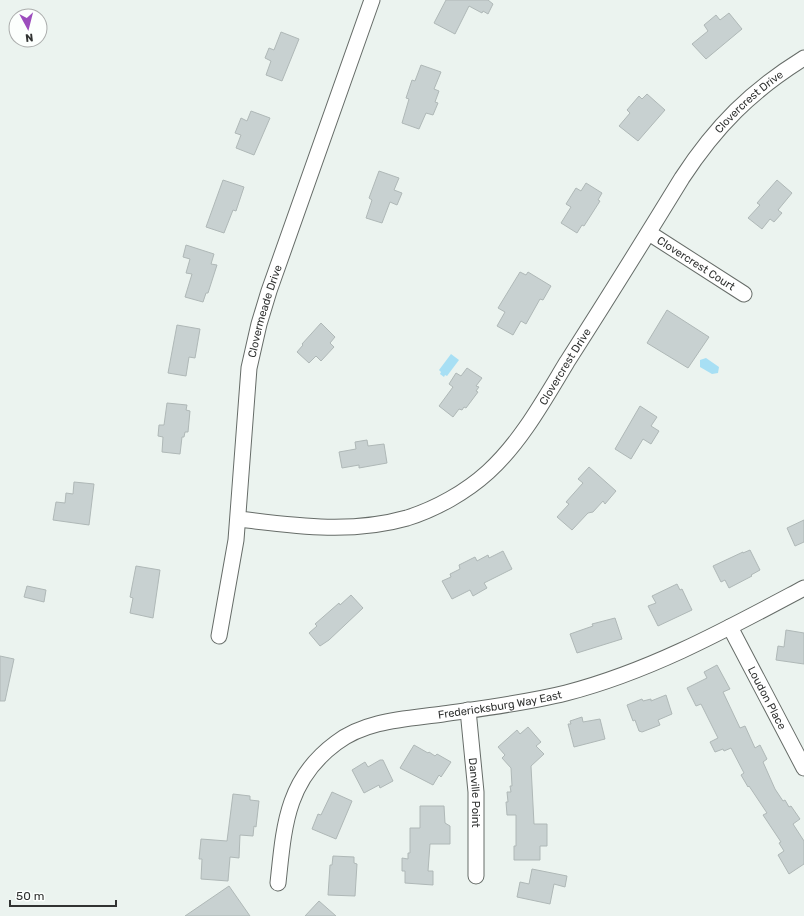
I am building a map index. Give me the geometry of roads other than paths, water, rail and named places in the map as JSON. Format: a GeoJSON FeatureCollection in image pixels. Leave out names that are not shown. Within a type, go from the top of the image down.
{"type":"FeatureCollection","features":[{"type":"Feature","properties":{"kind":"street","name":"Clovermeade Drive"},"geometry":{"type":"LineString","coordinates":[[219,636],[234,560],[239,519],[249,368],[259,324],[271,283],[372,0]]}},
{"type":"Feature","properties":{"kind":"street","name":"Clovercrest Drive"},"geometry":{"type":"LineString","coordinates":[[239,519],[327,529],[376,525],[424,512],[458,494],[481,478],[500,461],[533,416],[694,160],[724,123],[764,84],[804,58]]}},
{"type":"Feature","properties":{"kind":"street","name":"Clovercrest Court"},"geometry":{"type":"LineString","coordinates":[[648,233],[744,294]]}},
{"type":"Feature","properties":{"kind":"street","name":"Fredericksburg Way East"},"geometry":{"type":"LineString","coordinates":[[278,883],[283,832],[290,804],[304,777],[325,752],[348,735],[376,724],[532,700],[590,686],[652,665],[730,627],[804,588]]}},
{"type":"Feature","properties":{"kind":"street","name":"Loudon Place"},"geometry":{"type":"LineString","coordinates":[[730,627],[804,768]]}},
{"type":"Feature","properties":{"kind":"street","name":"Danville Point"},"geometry":{"type":"LineString","coordinates":[[468,710],[476,792],[476,876]]}},
{"type":"Feature","properties":{"kind":"water"},"geometry":{"type":"Polygon","coordinates":[[[451,354],[459,360],[447,376],[445,375],[444,377],[440,374],[441,372],[439,370],[451,354]]]}},
{"type":"Feature","properties":{"kind":"water"},"geometry":{"type":"Polygon","coordinates":[[[706,358],[719,367],[718,373],[712,374],[700,367],[700,360],[706,358]]]}}]}
